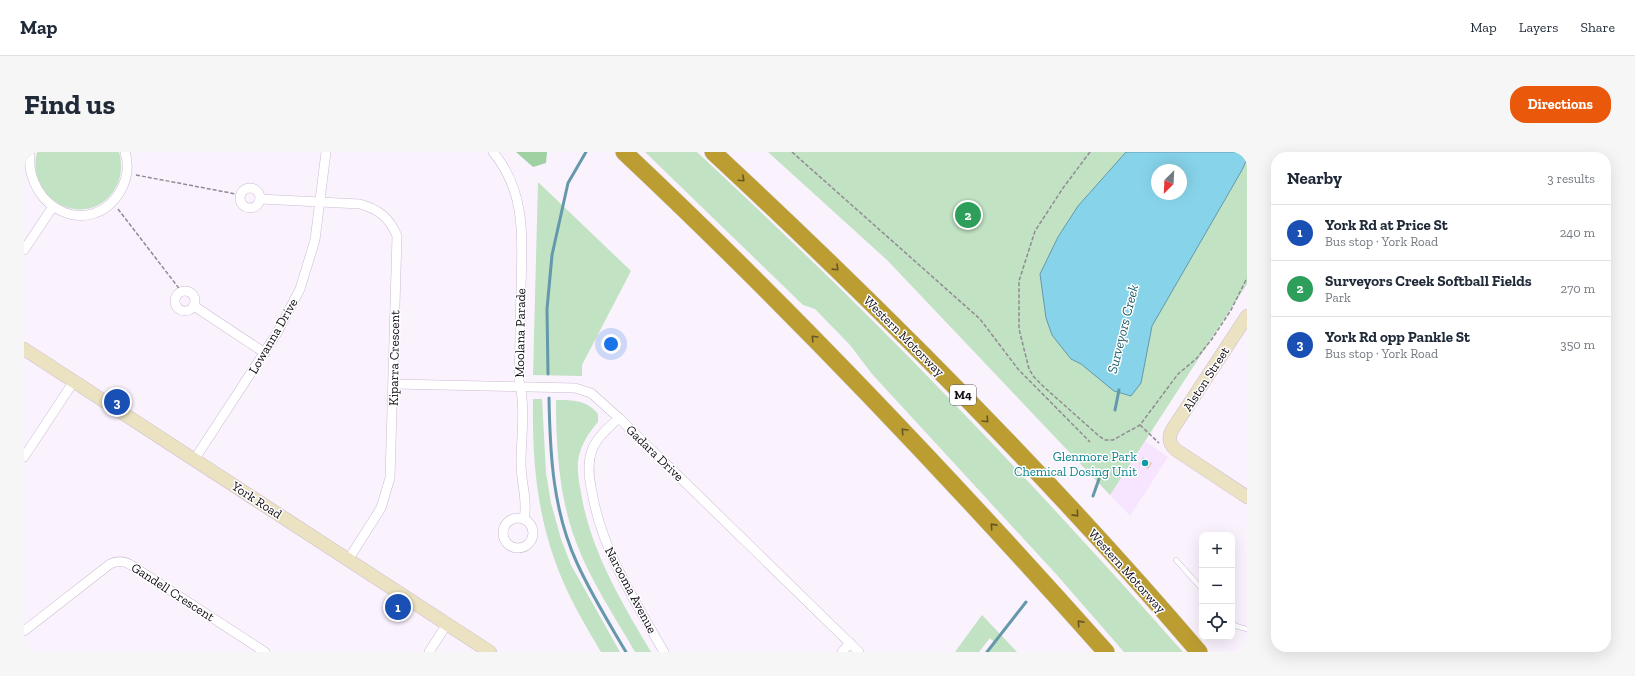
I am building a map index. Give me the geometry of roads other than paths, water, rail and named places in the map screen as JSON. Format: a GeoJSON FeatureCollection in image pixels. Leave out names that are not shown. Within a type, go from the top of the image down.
{"type":"FeatureCollection","features":[{"type":"Feature","properties":{"kind":"highway"},"geometry":{"type":"LineString","coordinates":[[624,152],[681,206],[889,414],[1036,573],[1106,652]]}},
{"type":"Feature","properties":{"kind":"highway","name":"Western Motorway"},"geometry":{"type":"LineString","coordinates":[[713,152],[845,277],[936,368],[1065,501],[1199,652]]}},
{"type":"Feature","properties":{"kind":"street"},"geometry":{"type":"LineString","coordinates":[[30,152],[28,167],[31,182],[39,197],[52,208],[67,214],[84,215],[100,210],[114,200],[123,186],[127,171],[125,152]]}},
{"type":"Feature","properties":{"kind":"street","name":"Lowanna Drive"},"geometry":{"type":"LineString","coordinates":[[194,460],[284,323],[304,277],[315,240],[326,152]]}},
{"type":"Feature","properties":{"kind":"street","name":"Moolana Parade"},"geometry":{"type":"LineString","coordinates":[[493,152],[505,169],[516,193],[522,221],[519,381],[522,393],[521,466],[526,504],[524,519]]}},
{"type":"Feature","properties":{"kind":"street"},"geometry":{"type":"LineString","coordinates":[[251,188],[256,191],[260,199],[255,207],[246,208],[242,204],[241,195],[244,190],[251,188]]}},
{"type":"Feature","properties":{"kind":"street","name":"Kiparra Crescent"},"geometry":{"type":"LineString","coordinates":[[260,199],[360,204],[371,208],[388,219],[395,231],[398,244],[390,478],[388,488],[376,517],[348,560]]}},
{"type":"Feature","properties":{"kind":"street"},"geometry":{"type":"LineString","coordinates":[[24,250],[52,208]]}},
{"type":"Feature","properties":{"kind":"street"},"geometry":{"type":"LineString","coordinates":[[181,291],[188,291],[195,299],[194,306],[186,311],[177,307],[175,298],[181,291]]}},
{"type":"Feature","properties":{"kind":"street"},"geometry":{"type":"LineString","coordinates":[[194,306],[265,353]]}},
{"type":"Feature","properties":{"kind":"street","name":"Alston Street"},"geometry":{"type":"LineString","coordinates":[[1247,316],[1172,430],[1166,446],[1176,450],[1247,497]]}},
{"type":"Feature","properties":{"kind":"street","name":"York Road"},"geometry":{"type":"LineString","coordinates":[[24,349],[490,652]]}},
{"type":"Feature","properties":{"kind":"street"},"geometry":{"type":"LineString","coordinates":[[24,457],[74,381]]}},
{"type":"Feature","properties":{"kind":"street","name":"Gadara Drive"},"geometry":{"type":"LineString","coordinates":[[394,384],[582,389],[595,395],[859,652]]}},
{"type":"Feature","properties":{"kind":"street","name":"Narooma Avenue"},"geometry":{"type":"LineString","coordinates":[[619,418],[599,438],[592,450],[589,466],[593,497],[599,521],[612,558],[664,652]]}},
{"type":"Feature","properties":{"kind":"street","name":"Gandell Crescent"},"geometry":{"type":"LineString","coordinates":[[24,631],[110,564],[123,561],[265,652]]}},
{"type":"Feature","properties":{"kind":"street"},"geometry":{"type":"LineString","coordinates":[[429,652],[447,624]]}},
{"type":"Feature","properties":{"kind":"street"},"geometry":{"type":"LineString","coordinates":[[842,652],[850,643]]}},
{"type":"Feature","properties":{"kind":"lane"},"geometry":{"type":"LineString","coordinates":[[1176,560],[1199,586]]}},
{"type":"Feature","properties":{"kind":"lane"},"geometry":{"type":"LineString","coordinates":[[1235,625],[1247,629]]}},
{"type":"Feature","properties":{"kind":"water"},"geometry":{"type":"Polygon","coordinates":[[[1126,152],[1247,152],[1247,159],[1242,170],[1152,326],[1141,383],[1131,396],[1114,391],[1081,364],[1071,359],[1052,335],[1046,318],[1040,274],[1058,237],[1078,206],[1126,152]]]}},
{"type":"Feature","properties":{"kind":"waterway"},"geometry":{"type":"LineString","coordinates":[[548,374],[547,309],[552,255],[568,183],[586,152]]}},
{"type":"Feature","properties":{"kind":"waterway","name":"Surveyors Creek"},"geometry":{"type":"LineString","coordinates":[[1115,410],[1119,390]]}},
{"type":"Feature","properties":{"kind":"waterway"},"geometry":{"type":"LineString","coordinates":[[549,398],[550,441],[554,482],[569,543],[582,575],[626,652]]}},
{"type":"Feature","properties":{"kind":"waterway","name":"Surveyors Creek"},"geometry":{"type":"LineString","coordinates":[[1093,496],[1099,479]]}},
{"type":"Feature","properties":{"kind":"waterway","name":"Surveyors Creek"},"geometry":{"type":"LineString","coordinates":[[987,652],[1026,602]]}},
{"type":"Feature","properties":{"kind":"place","name":"Surveyors Creek Softball Fields"},"geometry":{"type":"Point","coordinates":[968,215]}},
{"type":"Feature","properties":{"kind":"place","name":"York Rd opp Pankle St"},"geometry":{"type":"Point","coordinates":[117,402]}},
{"type":"Feature","properties":{"kind":"place","name":"Glenmore Park Chemical Dosing Unit"},"geometry":{"type":"Point","coordinates":[1145,463]}},
{"type":"Feature","properties":{"kind":"place","name":"York Rd at Price St"},"geometry":{"type":"Point","coordinates":[398,607]}}]}
